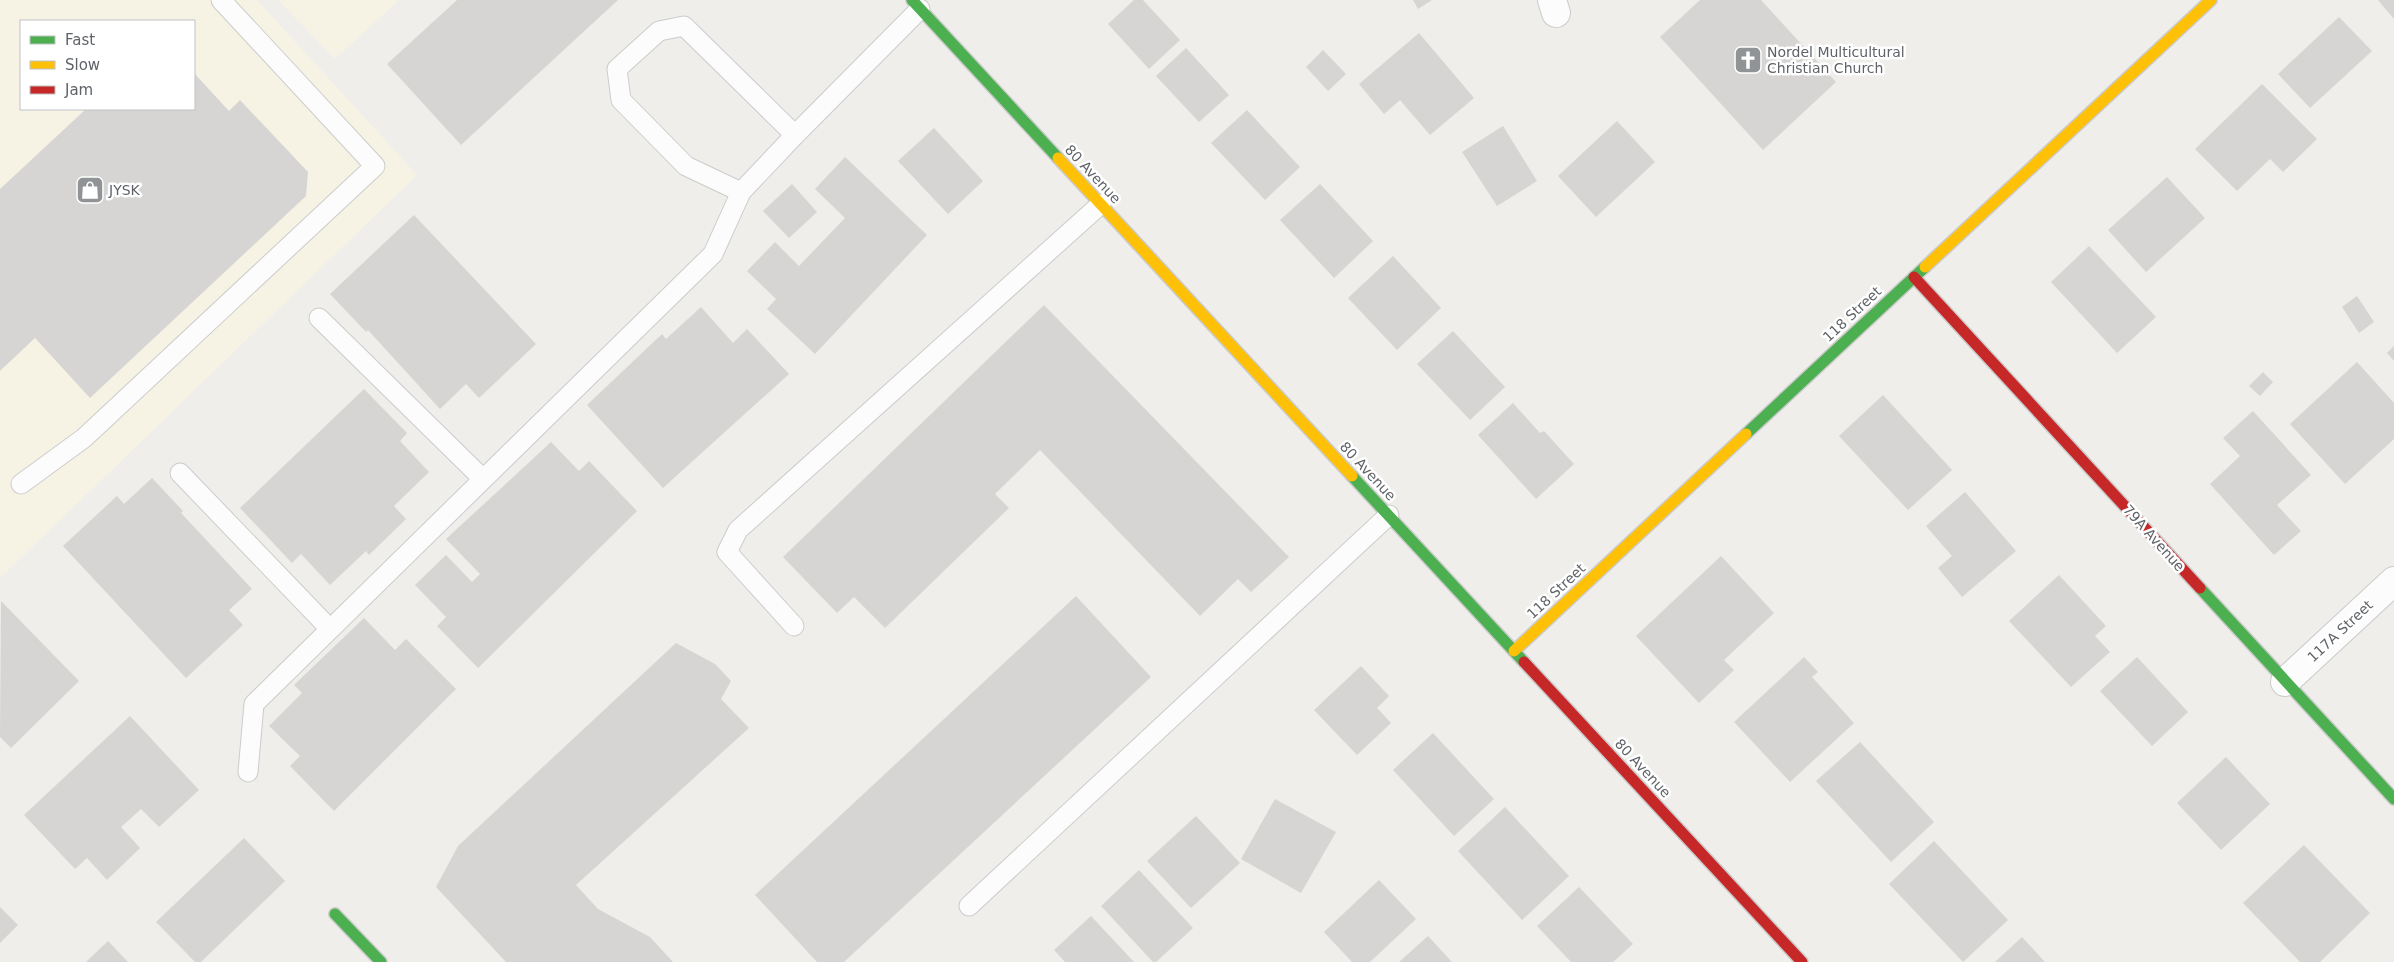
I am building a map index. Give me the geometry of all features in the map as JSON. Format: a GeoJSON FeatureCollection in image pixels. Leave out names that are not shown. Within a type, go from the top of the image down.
{"type":"FeatureCollection","features":[{"type":"Feature","properties":{"kind":"street","name":"118 Street"},"geometry":{"type":"LineString","coordinates":[[1514,651],[2211,0]]}},
{"type":"Feature","properties":{"kind":"street","name":"80 Avenue"},"geometry":{"type":"LineString","coordinates":[[921,3],[1101,204],[1802,962]]}},
{"type":"Feature","properties":{"kind":"street","name":"79A Avenue"},"geometry":{"type":"LineString","coordinates":[[1914,277],[2394,799]]}},
{"type":"Feature","properties":{"kind":"street","name":"117A Street"},"geometry":{"type":"LineString","coordinates":[[2285,682],[2394,581]]}},
{"type":"Feature","properties":{"kind":"street"},"geometry":{"type":"LineString","coordinates":[[335,914],[381,962]]}},
{"type":"Feature","properties":{"kind":"lane"},"geometry":{"type":"LineString","coordinates":[[21,484],[84,438],[375,166],[221,0]]}},
{"type":"Feature","properties":{"kind":"lane"},"geometry":{"type":"LineString","coordinates":[[248,772],[254,704],[713,254],[741,192],[921,3]]}},
{"type":"Feature","properties":{"kind":"lane"},"geometry":{"type":"LineString","coordinates":[[741,192],[686,166],[621,100],[617,69],[658,32],[684,26],[795,135]]}},
{"type":"Feature","properties":{"kind":"lane"},"geometry":{"type":"LineString","coordinates":[[794,626],[727,552],[738,530],[1101,204]]}},
{"type":"Feature","properties":{"kind":"lane"},"geometry":{"type":"LineString","coordinates":[[319,318],[483,479]]}},
{"type":"Feature","properties":{"kind":"lane"},"geometry":{"type":"LineString","coordinates":[[180,473],[330,629]]}},
{"type":"Feature","properties":{"kind":"lane"},"geometry":{"type":"LineString","coordinates":[[969,906],[1388,515]]}},
{"type":"Feature","properties":{"kind":"shaded area"},"geometry":{"type":"Polygon","coordinates":[[[0,0],[257,0],[417,175],[0,578],[0,0]]]}},
{"type":"Feature","properties":{"kind":"shaded area"},"geometry":{"type":"Polygon","coordinates":[[[278,0],[399,0],[335,59],[278,0]]]}},
{"type":"Feature","properties":{"kind":"building"},"geometry":{"type":"Polygon","coordinates":[[[457,0],[618,0],[461,145],[387,64],[457,0]]]}},
{"type":"Feature","properties":{"kind":"building"},"geometry":{"type":"Polygon","coordinates":[[[1134,0],[1143,0],[1180,40],[1149,69],[1108,24],[1134,0]]]}},
{"type":"Feature","properties":{"kind":"building"},"geometry":{"type":"Polygon","coordinates":[[[1413,0],[1432,0],[1418,9],[1413,0]]]}},
{"type":"Feature","properties":{"kind":"building","name":"Nordel Multicultural Christian Church"},"geometry":{"type":"Polygon","coordinates":[[[1700,0],[1761,0],[1836,82],[1763,150],[1660,37],[1700,0]]]}},
{"type":"Feature","properties":{"kind":"building"},"geometry":{"type":"Polygon","coordinates":[[[2378,0],[2394,0],[2394,19],[2378,0]]]}},
{"type":"Feature","properties":{"kind":"building"},"geometry":{"type":"Polygon","coordinates":[[[2339,17],[2372,51],[2310,108],[2278,74],[2339,17]]]}},
{"type":"Feature","properties":{"kind":"building"},"geometry":{"type":"Polygon","coordinates":[[[1419,33],[1474,98],[1430,135],[1400,100],[1384,114],[1359,84],[1419,33]]]}},
{"type":"Feature","properties":{"kind":"building"},"geometry":{"type":"Polygon","coordinates":[[[1186,48],[1229,95],[1199,122],[1156,76],[1186,48]]]}},
{"type":"Feature","properties":{"kind":"building"},"geometry":{"type":"Polygon","coordinates":[[[1323,50],[1346,74],[1328,91],[1306,67],[1323,50]]]}},
{"type":"Feature","properties":{"kind":"building"},"geometry":{"type":"Polygon","coordinates":[[[195,74],[229,111],[240,100],[308,172],[306,196],[90,398],[35,338],[0,371],[0,189],[85,110],[195,110],[195,74]]]}},
{"type":"Feature","properties":{"kind":"building"},"geometry":{"type":"Polygon","coordinates":[[[2262,84],[2317,139],[2283,172],[2270,159],[2237,191],[2195,149],[2262,84]]]}},
{"type":"Feature","properties":{"kind":"building"},"geometry":{"type":"Polygon","coordinates":[[[1247,110],[1300,167],[1265,200],[1211,143],[1247,110]]]}},
{"type":"Feature","properties":{"kind":"building"},"geometry":{"type":"Polygon","coordinates":[[[1617,121],[1655,162],[1596,217],[1558,176],[1617,121]]]}},
{"type":"Feature","properties":{"kind":"building"},"geometry":{"type":"Polygon","coordinates":[[[1503,126],[1537,181],[1497,206],[1462,152],[1503,126]]]}},
{"type":"Feature","properties":{"kind":"building"},"geometry":{"type":"Polygon","coordinates":[[[934,128],[983,181],[948,214],[898,161],[934,128]]]}},
{"type":"Feature","properties":{"kind":"building"},"geometry":{"type":"Polygon","coordinates":[[[845,157],[927,235],[815,354],[767,309],[776,299],[747,271],[775,242],[799,266],[845,218],[815,189],[845,157]]]}},
{"type":"Feature","properties":{"kind":"building"},"geometry":{"type":"Polygon","coordinates":[[[2167,177],[2205,218],[2146,272],[2108,230],[2167,177]]]}},
{"type":"Feature","properties":{"kind":"building"},"geometry":{"type":"Polygon","coordinates":[[[792,184],[817,212],[789,238],[763,211],[792,184]]]}},
{"type":"Feature","properties":{"kind":"building"},"geometry":{"type":"Polygon","coordinates":[[[1320,184],[1373,241],[1334,278],[1280,220],[1320,184]]]}},
{"type":"Feature","properties":{"kind":"building"},"geometry":{"type":"Polygon","coordinates":[[[414,215],[536,344],[479,398],[466,384],[440,409],[368,330],[366,332],[330,294],[414,215]]]}},
{"type":"Feature","properties":{"kind":"building"},"geometry":{"type":"Polygon","coordinates":[[[2089,246],[2156,317],[2117,353],[2051,282],[2089,246]]]}},
{"type":"Feature","properties":{"kind":"building"},"geometry":{"type":"Polygon","coordinates":[[[1393,256],[1441,308],[1397,350],[1348,298],[1393,256]]]}},
{"type":"Feature","properties":{"kind":"building"},"geometry":{"type":"Polygon","coordinates":[[[2357,296],[2374,322],[2359,333],[2342,307],[2357,296]]]}},
{"type":"Feature","properties":{"kind":"building"},"geometry":{"type":"Polygon","coordinates":[[[1044,305],[1289,557],[1251,592],[1238,579],[1200,616],[1040,450],[995,494],[1009,508],[885,628],[854,597],[837,613],[783,557],[1044,305]]]}},
{"type":"Feature","properties":{"kind":"building"},"geometry":{"type":"Polygon","coordinates":[[[701,307],[733,343],[747,329],[789,374],[663,488],[587,405],[662,334],[666,339],[701,307]]]}},
{"type":"Feature","properties":{"kind":"building"},"geometry":{"type":"Polygon","coordinates":[[[1453,331],[1505,387],[1470,420],[1417,364],[1453,331]]]}},
{"type":"Feature","properties":{"kind":"building"},"geometry":{"type":"Polygon","coordinates":[[[2394,346],[2394,361],[2387,353],[2394,346]]]}},
{"type":"Feature","properties":{"kind":"building"},"geometry":{"type":"Polygon","coordinates":[[[2357,362],[2394,403],[2394,439],[2345,484],[2290,424],[2357,362]]]}},
{"type":"Feature","properties":{"kind":"building"},"geometry":{"type":"Polygon","coordinates":[[[2263,372],[2273,382],[2260,396],[2249,386],[2263,372]]]}},
{"type":"Feature","properties":{"kind":"building"},"geometry":{"type":"Polygon","coordinates":[[[364,389],[407,433],[400,441],[429,472],[394,506],[406,519],[369,555],[366,551],[330,585],[301,554],[292,563],[240,508],[364,389]]]}},
{"type":"Feature","properties":{"kind":"building"},"geometry":{"type":"Polygon","coordinates":[[[1883,395],[1952,470],[1908,510],[1839,436],[1883,395]]]}},
{"type":"Feature","properties":{"kind":"building"},"geometry":{"type":"Polygon","coordinates":[[[1513,403],[1540,433],[1544,431],[1574,464],[1536,499],[1478,435],[1513,403]]]}},
{"type":"Feature","properties":{"kind":"building"},"geometry":{"type":"Polygon","coordinates":[[[2253,411],[2311,475],[2277,505],[2301,531],[2274,555],[2210,484],[2240,456],[2223,438],[2253,411]]]}},
{"type":"Feature","properties":{"kind":"building"},"geometry":{"type":"Polygon","coordinates":[[[551,442],[579,471],[589,461],[637,511],[478,668],[437,626],[446,617],[415,585],[446,555],[472,582],[480,574],[446,539],[551,442]]]}},
{"type":"Feature","properties":{"kind":"building"},"geometry":{"type":"Polygon","coordinates":[[[152,478],[183,511],[181,513],[252,589],[229,610],[243,625],[186,678],[63,546],[117,496],[124,504],[152,478]]]}},
{"type":"Feature","properties":{"kind":"building"},"geometry":{"type":"Polygon","coordinates":[[[1965,492],[2016,551],[1962,597],[1938,568],[1952,556],[1926,526],[1965,492]]]}},
{"type":"Feature","properties":{"kind":"building"},"geometry":{"type":"Polygon","coordinates":[[[1721,556],[1774,613],[1724,660],[1734,670],[1699,703],[1636,636],[1721,556]]]}},
{"type":"Feature","properties":{"kind":"building"},"geometry":{"type":"Polygon","coordinates":[[[2059,575],[2106,626],[2095,636],[2110,652],[2071,687],[2009,621],[2059,575]]]}},
{"type":"Feature","properties":{"kind":"building"},"geometry":{"type":"Polygon","coordinates":[[[1076,596],[1151,677],[844,962],[817,962],[755,895],[1076,596]]]}},
{"type":"Feature","properties":{"kind":"building"},"geometry":{"type":"Polygon","coordinates":[[[1,601],[79,681],[11,748],[0,737],[1,601]]]}},
{"type":"Feature","properties":{"kind":"building"},"geometry":{"type":"Polygon","coordinates":[[[364,618],[395,650],[406,639],[456,689],[334,811],[290,766],[300,756],[269,726],[302,693],[294,685],[364,618]]]}},
{"type":"Feature","properties":{"kind":"building"},"geometry":{"type":"Polygon","coordinates":[[[676,643],[715,664],[731,681],[721,699],[749,728],[576,885],[598,909],[650,937],[673,962],[506,962],[436,887],[458,846],[676,643]]]}},
{"type":"Feature","properties":{"kind":"building"},"geometry":{"type":"Polygon","coordinates":[[[1804,657],[1818,672],[1812,677],[1854,723],[1790,782],[1734,722],[1804,657]]]}},
{"type":"Feature","properties":{"kind":"building"},"geometry":{"type":"Polygon","coordinates":[[[2137,657],[2188,712],[2152,746],[2100,691],[2137,657]]]}},
{"type":"Feature","properties":{"kind":"building"},"geometry":{"type":"Polygon","coordinates":[[[1361,666],[1389,696],[1377,708],[1391,723],[1357,755],[1314,710],[1361,666]]]}},
{"type":"Feature","properties":{"kind":"building"},"geometry":{"type":"Polygon","coordinates":[[[130,716],[199,790],[159,827],[141,809],[121,827],[140,848],[107,880],[87,858],[75,869],[24,815],[130,716]]]}},
{"type":"Feature","properties":{"kind":"building"},"geometry":{"type":"Polygon","coordinates":[[[1433,733],[1494,799],[1454,836],[1393,770],[1433,733]]]}},
{"type":"Feature","properties":{"kind":"building"},"geometry":{"type":"Polygon","coordinates":[[[1860,742],[1934,822],[1891,862],[1816,781],[1860,742]]]}},
{"type":"Feature","properties":{"kind":"building"},"geometry":{"type":"Polygon","coordinates":[[[2226,757],[2270,804],[2221,850],[2177,803],[2226,757]]]}},
{"type":"Feature","properties":{"kind":"building"},"geometry":{"type":"Polygon","coordinates":[[[1275,799],[1336,832],[1301,893],[1241,859],[1275,799]]]}},
{"type":"Feature","properties":{"kind":"building"},"geometry":{"type":"Polygon","coordinates":[[[1505,807],[1569,876],[1522,920],[1458,851],[1505,807]]]}},
{"type":"Feature","properties":{"kind":"building"},"geometry":{"type":"Polygon","coordinates":[[[1196,816],[1240,863],[1191,908],[1147,861],[1196,816]]]}},
{"type":"Feature","properties":{"kind":"building"},"geometry":{"type":"Polygon","coordinates":[[[244,838],[285,881],[201,962],[195,962],[156,922],[244,838]]]}},
{"type":"Feature","properties":{"kind":"building"},"geometry":{"type":"Polygon","coordinates":[[[1934,841],[2008,920],[1963,962],[1889,884],[1934,841]]]}},
{"type":"Feature","properties":{"kind":"building"},"geometry":{"type":"Polygon","coordinates":[[[2304,845],[2370,913],[2320,962],[2300,962],[2243,903],[2304,845]]]}},
{"type":"Feature","properties":{"kind":"building"},"geometry":{"type":"Polygon","coordinates":[[[1139,870],[1193,928],[1156,962],[1153,962],[1101,906],[1139,870]]]}},
{"type":"Feature","properties":{"kind":"building"},"geometry":{"type":"Polygon","coordinates":[[[1379,880],[1416,919],[1370,962],[1352,962],[1324,932],[1379,880]]]}},
{"type":"Feature","properties":{"kind":"building"},"geometry":{"type":"Polygon","coordinates":[[[1579,887],[1633,944],[1613,962],[1571,962],[1537,926],[1579,887]]]}},
{"type":"Feature","properties":{"kind":"building"},"geometry":{"type":"Polygon","coordinates":[[[0,907],[18,925],[0,943],[0,907]]]}},
{"type":"Feature","properties":{"kind":"building"},"geometry":{"type":"Polygon","coordinates":[[[1091,916],[1134,962],[1065,962],[1054,950],[1091,916]]]}},
{"type":"Feature","properties":{"kind":"building"},"geometry":{"type":"Polygon","coordinates":[[[1428,936],[1452,962],[1399,962],[1428,936]]]}},
{"type":"Feature","properties":{"kind":"building"},"geometry":{"type":"Polygon","coordinates":[[[2022,937],[2045,962],[1995,962],[2022,937]]]}},
{"type":"Feature","properties":{"kind":"building"},"geometry":{"type":"Polygon","coordinates":[[[108,941],[128,962],[86,962],[108,941]]]}},
{"type":"Feature","properties":{"kind":"traffic: fast"},"geometry":{"type":"LineString","coordinates":[[912,0],[1058,158]]}},
{"type":"Feature","properties":{"kind":"traffic: fast"},"geometry":{"type":"LineString","coordinates":[[1746,434],[1925,267]]}},
{"type":"Feature","properties":{"kind":"traffic: fast"},"geometry":{"type":"LineString","coordinates":[[1352,476],[1524,662]]}},
{"type":"Feature","properties":{"kind":"traffic: fast"},"geometry":{"type":"LineString","coordinates":[[2200,588],[2394,799]]}},
{"type":"Feature","properties":{"kind":"traffic: fast"},"geometry":{"type":"LineString","coordinates":[[335,914],[381,962]]}},
{"type":"Feature","properties":{"kind":"traffic: slow"},"geometry":{"type":"LineString","coordinates":[[1925,267],[2211,0]]}},
{"type":"Feature","properties":{"kind":"traffic: slow"},"geometry":{"type":"LineString","coordinates":[[1058,158],[1352,476]]}},
{"type":"Feature","properties":{"kind":"traffic: slow"},"geometry":{"type":"LineString","coordinates":[[1514,651],[1746,434]]}},
{"type":"Feature","properties":{"kind":"traffic: jam"},"geometry":{"type":"LineString","coordinates":[[1914,277],[2200,588]]}},
{"type":"Feature","properties":{"kind":"traffic: jam"},"geometry":{"type":"LineString","coordinates":[[1524,662],[1802,962]]}},
{"type":"Feature","properties":{"kind":"place","name":"Nordel Multicultural Christian Church"},"geometry":{"type":"Point","coordinates":[1748,60]}},
{"type":"Feature","properties":{"kind":"place","name":"JYSK"},"geometry":{"type":"Point","coordinates":[90,190]}}]}
